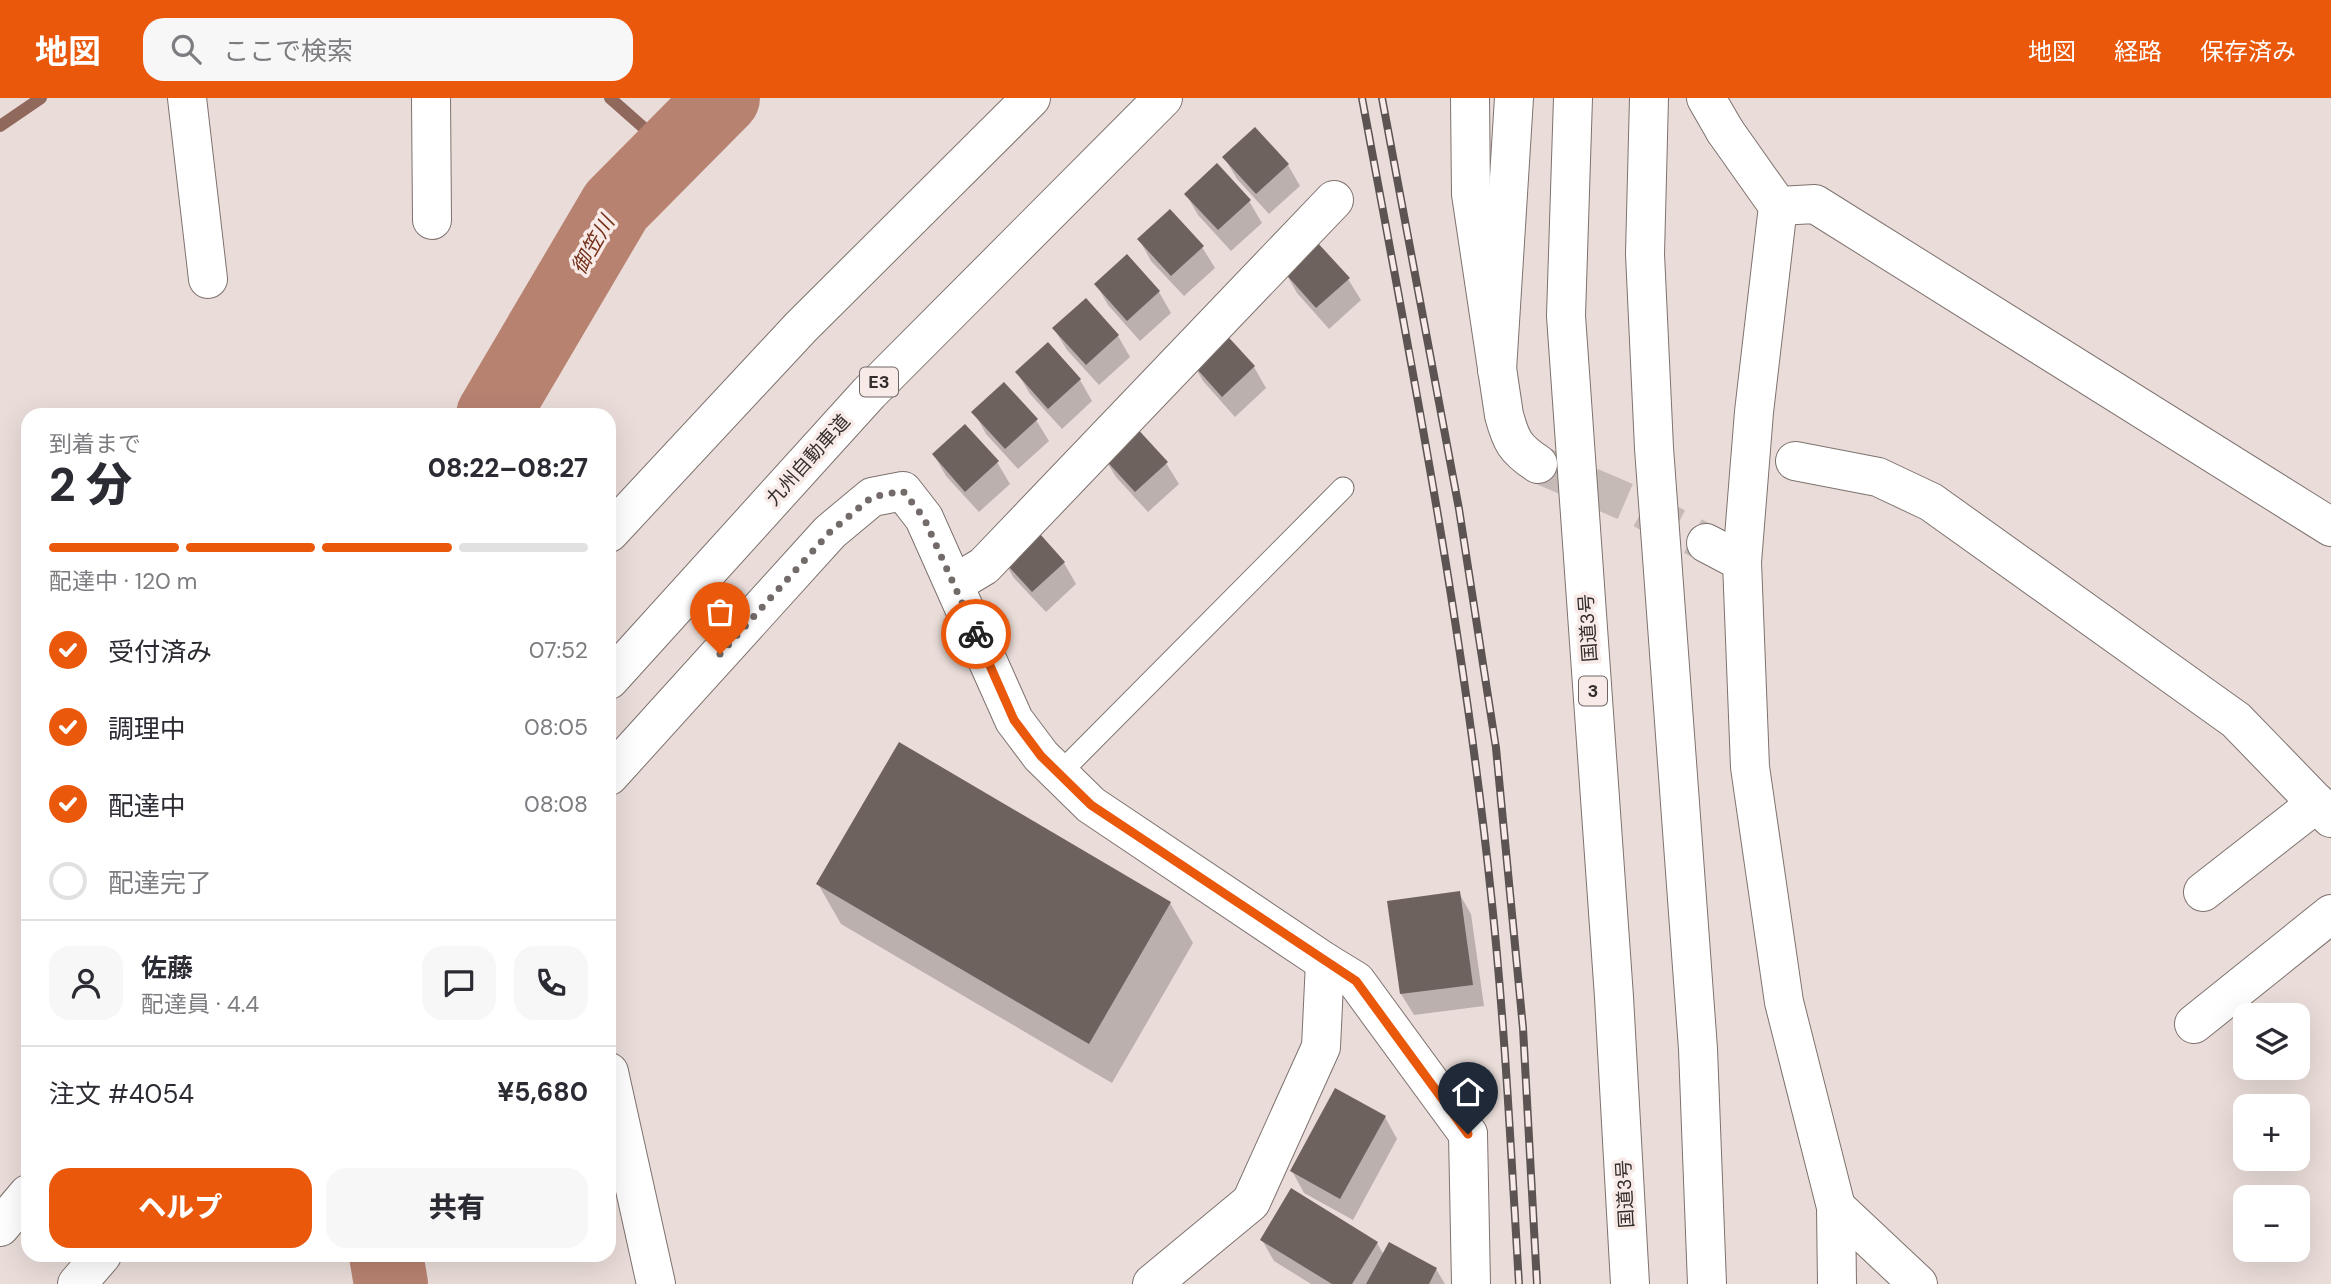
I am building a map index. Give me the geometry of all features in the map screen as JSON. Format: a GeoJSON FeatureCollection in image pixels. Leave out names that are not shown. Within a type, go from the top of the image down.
{"type":"FeatureCollection","features":[{"type":"Feature","properties":{"kind":"main road"},"geometry":{"type":"LineString","coordinates":[[187,98],[208,279]]}},
{"type":"Feature","properties":{"kind":"main road"},"geometry":{"type":"LineString","coordinates":[[431,98],[432,220]]}},
{"type":"Feature","properties":{"kind":"main road"},"geometry":{"type":"LineString","coordinates":[[616,525],[801,327],[1031,98]]}},
{"type":"Feature","properties":{"kind":"main road","name":"九州自動車道"},"geometry":{"type":"LineString","coordinates":[[616,672],[869,393],[1163,98]]}},
{"type":"Feature","properties":{"kind":"main road"},"geometry":{"type":"LineString","coordinates":[[1470,98],[1471,194],[1504,415],[1510,437],[1520,452],[1538,464]]}},
{"type":"Feature","properties":{"kind":"main road"},"geometry":{"type":"LineString","coordinates":[[1497,370],[1514,98]]}},
{"type":"Feature","properties":{"kind":"main road","name":"国道3号"},"geometry":{"type":"LineString","coordinates":[[1573,98],[1566,316],[1614,997],[1630,1284]]}},
{"type":"Feature","properties":{"kind":"main road"},"geometry":{"type":"LineString","coordinates":[[1649,98],[1645,254],[1653,420],[1699,1049],[1707,1284]]}},
{"type":"Feature","properties":{"kind":"main road"},"geometry":{"type":"LineString","coordinates":[[1706,98],[1725,115],[1778,206],[1754,412],[1742,562],[1750,767],[1784,1002],[1836,1207],[1837,1284]]}},
{"type":"Feature","properties":{"kind":"main road"},"geometry":{"type":"LineString","coordinates":[[954,584],[984,566],[1334,200]]}},
{"type":"Feature","properties":{"kind":"main road"},"geometry":{"type":"LineString","coordinates":[[1778,206],[1815,204],[2331,527]]}},
{"type":"Feature","properties":{"kind":"main road"},"geometry":{"type":"LineString","coordinates":[[1795,461],[1878,477],[1931,502],[2236,719],[2324,811],[2203,892]]}},
{"type":"Feature","properties":{"kind":"main road"},"geometry":{"type":"LineString","coordinates":[[616,768],[830,532],[872,497],[903,491],[924,518],[1014,720],[1041,756],[1091,805],[1356,981],[1468,1134],[1471,1284]]}},
{"type":"Feature","properties":{"kind":"main road"},"geometry":{"type":"LineString","coordinates":[[1706,543],[1742,562]]}},
{"type":"Feature","properties":{"kind":"main road"},"geometry":{"type":"LineString","coordinates":[[2194,1024],[2331,914]]}},
{"type":"Feature","properties":{"kind":"main road"},"geometry":{"type":"LineString","coordinates":[[1152,1284],[1251,1202],[1321,1048],[1325,962]]}},
{"type":"Feature","properties":{"kind":"main road"},"geometry":{"type":"LineString","coordinates":[[616,1104],[656,1284]]}},
{"type":"Feature","properties":{"kind":"main road"},"geometry":{"type":"LineString","coordinates":[[0,1227],[21,1202]]}},
{"type":"Feature","properties":{"kind":"main road"},"geometry":{"type":"LineString","coordinates":[[1836,1207],[1918,1284]]}},
{"type":"Feature","properties":{"kind":"main road"},"geometry":{"type":"LineString","coordinates":[[78,1284],[96,1262]]}},
{"type":"Feature","properties":{"kind":"lane"},"geometry":{"type":"LineString","coordinates":[[1059,774],[1343,488]]}},
{"type":"Feature","properties":{"kind":"building"},"geometry":{"type":"Polygon","coordinates":[[[1255,127],[1289,164],[1256,194],[1222,157],[1255,127]]]}},
{"type":"Feature","properties":{"kind":"building"},"geometry":{"type":"Polygon","coordinates":[[[1217,163],[1251,200],[1218,230],[1184,194],[1217,163]]]}},
{"type":"Feature","properties":{"kind":"building"},"geometry":{"type":"Polygon","coordinates":[[[1170,209],[1204,246],[1171,276],[1137,239],[1170,209]]]}},
{"type":"Feature","properties":{"kind":"building"},"geometry":{"type":"Polygon","coordinates":[[[1316,241],[1350,278],[1316,308],[1283,271],[1316,241]]]}},
{"type":"Feature","properties":{"kind":"building"},"geometry":{"type":"Polygon","coordinates":[[[1127,254],[1160,291],[1127,321],[1094,284],[1127,254]]]}},
{"type":"Feature","properties":{"kind":"building"},"geometry":{"type":"Polygon","coordinates":[[[1086,298],[1119,335],[1086,365],[1052,328],[1086,298]]]}},
{"type":"Feature","properties":{"kind":"building"},"geometry":{"type":"Polygon","coordinates":[[[1221,329],[1255,366],[1222,397],[1188,359],[1221,329]]]}},
{"type":"Feature","properties":{"kind":"building"},"geometry":{"type":"Polygon","coordinates":[[[1048,342],[1081,379],[1048,409],[1015,372],[1048,342]]]}},
{"type":"Feature","properties":{"kind":"building"},"geometry":{"type":"Polygon","coordinates":[[[1004,382],[1038,419],[1005,449],[971,412],[1004,382]]]}},
{"type":"Feature","properties":{"kind":"building"},"geometry":{"type":"Polygon","coordinates":[[[965,424],[999,461],[965,492],[932,454],[965,424]]]}},
{"type":"Feature","properties":{"kind":"building"},"geometry":{"type":"Polygon","coordinates":[[[1134,425],[1168,462],[1135,492],[1101,455],[1134,425]]]}},
{"type":"Feature","properties":{"kind":"building"},"geometry":{"type":"Polygon","coordinates":[[[1032,525],[1065,562],[1032,592],[998,555],[1032,525]]]}},
{"type":"Feature","properties":{"kind":"building"},"geometry":{"type":"Polygon","coordinates":[[[899,742],[1171,902],[1089,1044],[816,884],[899,742]]]}},
{"type":"Feature","properties":{"kind":"building"},"geometry":{"type":"Polygon","coordinates":[[[1460,891],[1473,985],[1400,994],[1387,901],[1460,891]]]}},
{"type":"Feature","properties":{"kind":"building"},"geometry":{"type":"Polygon","coordinates":[[[1335,1088],[1386,1116],[1340,1199],[1290,1171],[1335,1088]]]}},
{"type":"Feature","properties":{"kind":"building"},"geometry":{"type":"Polygon","coordinates":[[[1291,1188],[1378,1242],[1352,1284],[1332,1284],[1260,1240],[1291,1188]]]}},
{"type":"Feature","properties":{"kind":"building"},"geometry":{"type":"Polygon","coordinates":[[[1389,1242],[1437,1268],[1429,1284],[1366,1284],[1389,1242]]]}},
{"type":"Feature","properties":{"kind":"waterway"},"geometry":{"type":"LineString","coordinates":[[0,126],[41,98]]}},
{"type":"Feature","properties":{"kind":"waterway"},"geometry":{"type":"LineString","coordinates":[[610,98],[670,151]]}},
{"type":"Feature","properties":{"kind":"waterway","name":"御笠川"},"geometry":{"type":"LineString","coordinates":[[497,408],[616,206],[723,98]]}},
{"type":"Feature","properties":{"kind":"waterway","name":"御笠川"},"geometry":{"type":"LineString","coordinates":[[387,1262],[391,1284]]}},
{"type":"Feature","properties":{"kind":"tunnel"},"geometry":{"type":"LineString","coordinates":[[1538,464],[1638,507],[1706,543]]}},
{"type":"Feature","properties":{"kind":"railway"},"geometry":{"type":"LineString","coordinates":[[1362,98],[1434,494],[1466,694],[1491,894],[1500,992],[1519,1284]]}},
{"type":"Feature","properties":{"kind":"railway"},"geometry":{"type":"LineString","coordinates":[[1382,98],[1459,509],[1496,748],[1523,1028],[1537,1284]]}},
{"type":"Feature","properties":{"kind":"way so far"},"geometry":{"type":"LineString","coordinates":[[720,654],[830,532],[872,497],[903,491],[924,518],[976,634]]}},
{"type":"Feature","properties":{"kind":"route"},"geometry":{"type":"LineString","coordinates":[[976,634],[1014,720],[1041,756],[1091,805],[1356,981],[1468,1134]]}}]}
